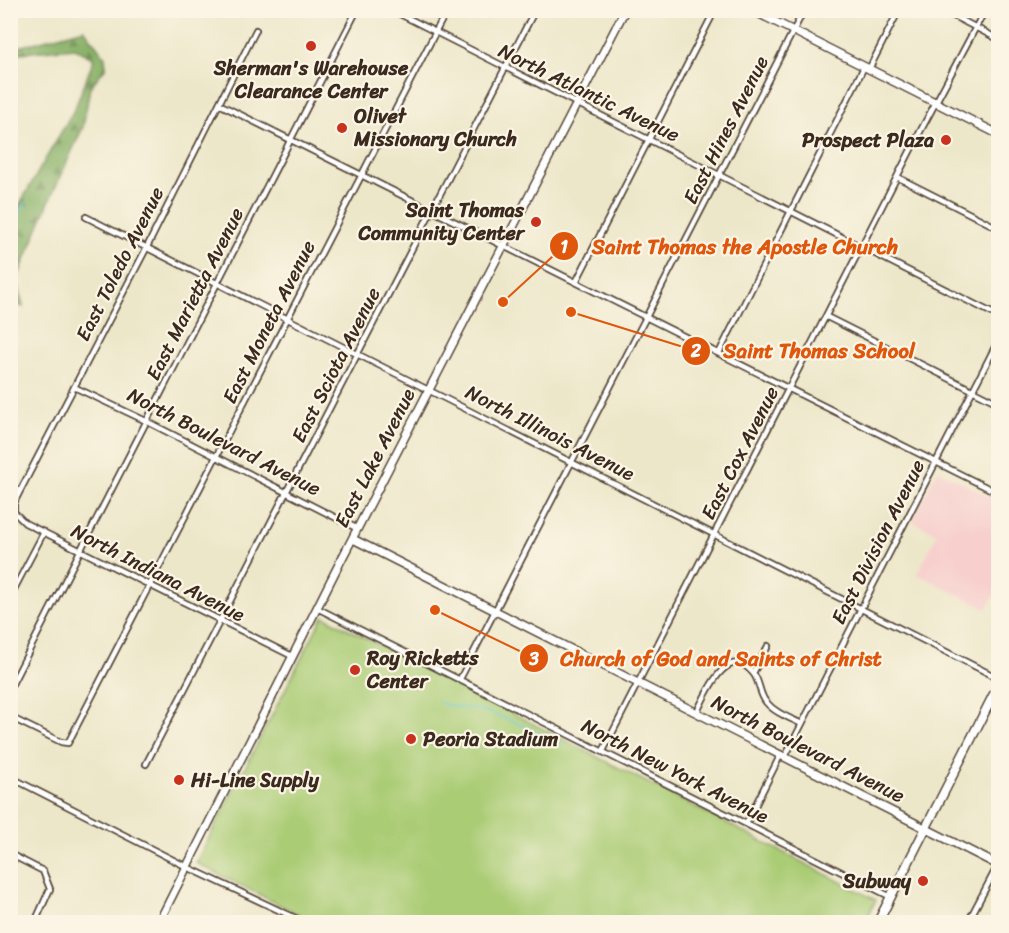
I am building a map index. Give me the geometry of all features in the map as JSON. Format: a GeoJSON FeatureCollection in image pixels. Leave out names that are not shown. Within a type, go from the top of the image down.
{"type":"FeatureCollection","features":[{"type":"Feature","properties":{"kind":"highway"},"geometry":{"type":"LineString","coordinates":[[878,922],[999,686]]}},
{"type":"Feature","properties":{"kind":"street","name":"East Marietta Avenue"},"geometry":{"type":"LineString","coordinates":[[10,688],[357,10]]}},
{"type":"Feature","properties":{"kind":"street","name":"North Atlantic Avenue"},"geometry":{"type":"LineString","coordinates":[[392,10],[999,316]]}},
{"type":"Feature","properties":{"kind":"street","name":"East Moneta Avenue"},"geometry":{"type":"LineString","coordinates":[[10,717],[61,742],[68,743],[447,10]]}},
{"type":"Feature","properties":{"kind":"street","name":"East Sciota Avenue"},"geometry":{"type":"LineString","coordinates":[[146,764],[535,10]]}},
{"type":"Feature","properties":{"kind":"street","name":"East Lake Avenue"},"geometry":{"type":"LineString","coordinates":[[159,922],[292,656],[625,10]]}},
{"type":"Feature","properties":{"kind":"street"},"geometry":{"type":"LineString","coordinates":[[576,282],[715,10]]}},
{"type":"Feature","properties":{"kind":"street"},"geometry":{"type":"LineString","coordinates":[[752,10],[999,134]]}},
{"type":"Feature","properties":{"kind":"street","name":"East Hines Avenue"},"geometry":{"type":"LineString","coordinates":[[460,679],[804,10]]}},
{"type":"Feature","properties":{"kind":"street"},"geometry":{"type":"LineString","coordinates":[[719,353],[866,68],[899,10]]}},
{"type":"Feature","properties":{"kind":"street"},"geometry":{"type":"LineString","coordinates":[[942,10],[999,39]]}},
{"type":"Feature","properties":{"kind":"street","name":"East Cox Avenue"},"geometry":{"type":"LineString","coordinates":[[603,751],[985,10]]}},
{"type":"Feature","properties":{"kind":"street","name":"East Toledo Avenue"},"geometry":{"type":"LineString","coordinates":[[14,512],[14,503],[19,493],[147,247],[256,30]]}},
{"type":"Feature","properties":{"kind":"street"},"geometry":{"type":"LineString","coordinates":[[219,104],[999,493]]}},
{"type":"Feature","properties":{"kind":"street"},"geometry":{"type":"LineString","coordinates":[[897,177],[999,228]]}},
{"type":"Feature","properties":{"kind":"street","name":"North Illinois Avenue"},"geometry":{"type":"LineString","coordinates":[[86,217],[999,678]]}},
{"type":"Feature","properties":{"kind":"street"},"geometry":{"type":"LineString","coordinates":[[826,316],[999,403]]}},
{"type":"Feature","properties":{"kind":"street","name":"East Division Avenue"},"geometry":{"type":"LineString","coordinates":[[746,824],[802,724],[999,341]]}},
{"type":"Feature","properties":{"kind":"street","name":"North Boulevard Avenue"},"geometry":{"type":"LineString","coordinates":[[74,387],[358,529]]}},
{"type":"Feature","properties":{"kind":"street","name":"North Indiana Avenue"},"geometry":{"type":"LineString","coordinates":[[14,512],[25,523],[292,656]]}},
{"type":"Feature","properties":{"kind":"street"},"geometry":{"type":"LineString","coordinates":[[10,597],[44,532]]}},
{"type":"Feature","properties":{"kind":"street","name":"North Boulevard Avenue"},"geometry":{"type":"LineString","coordinates":[[352,539],[999,865]]}},
{"type":"Feature","properties":{"kind":"street","name":"North New York Avenue"},"geometry":{"type":"LineString","coordinates":[[317,608],[891,897]]}},
{"type":"Feature","properties":{"kind":"street"},"geometry":{"type":"LineString","coordinates":[[753,673],[768,646]]}},
{"type":"Feature","properties":{"kind":"street"},"geometry":{"type":"LineString","coordinates":[[697,712],[712,682],[722,670],[737,664],[753,673],[765,701],[774,710],[802,724]]}},
{"type":"Feature","properties":{"kind":"street"},"geometry":{"type":"LineString","coordinates":[[10,777],[187,867],[304,922]]}},
{"type":"Feature","properties":{"kind":"street"},"geometry":{"type":"LineString","coordinates":[[10,854],[43,871],[50,889],[35,922]]}},
{"type":"Feature","properties":{"kind":"street"},"geometry":{"type":"LineString","coordinates":[[968,922],[999,865]]}},
{"type":"Feature","properties":{"kind":"shaded area"},"geometry":{"type":"Polygon","coordinates":[[[938,470],[998,501],[998,586],[987,609],[917,574],[937,534],[912,521],[938,470]]]}},
{"type":"Feature","properties":{"kind":"green space"},"geometry":{"type":"Polygon","coordinates":[[[84,29],[105,57],[106,67],[90,87],[83,127],[17,279],[23,307],[11,302],[11,219],[75,108],[94,59],[75,48],[20,53],[11,56],[11,49],[84,29]]]}},
{"type":"Feature","properties":{"kind":"green space","name":"Peoria Stadium"},"geometry":{"type":"Polygon","coordinates":[[[323,616],[876,900],[864,922],[314,922],[196,863],[323,616]]]}},
{"type":"Feature","properties":{"kind":"waterway"},"geometry":{"type":"LineString","coordinates":[[10,235],[26,202]]}},
{"type":"Feature","properties":{"kind":"waterway"},"geometry":{"type":"LineString","coordinates":[[439,702],[498,716],[563,745]]}},
{"type":"Feature","properties":{"kind":"place","name":"Sherman's Warehouse Clearance Center"},"geometry":{"type":"Point","coordinates":[311,46]}},
{"type":"Feature","properties":{"kind":"place","name":"Olivet Missionary Church"},"geometry":{"type":"Point","coordinates":[342,128]}},
{"type":"Feature","properties":{"kind":"place","name":"Prospect Plaza"},"geometry":{"type":"Point","coordinates":[946,140]}},
{"type":"Feature","properties":{"kind":"place","name":"Saint Thomas Community Center"},"geometry":{"type":"Point","coordinates":[536,222]}},
{"type":"Feature","properties":{"kind":"place","name":"Saint Thomas the Apostle Church"},"geometry":{"type":"Point","coordinates":[503,302]}},
{"type":"Feature","properties":{"kind":"place","name":"Saint Thomas School"},"geometry":{"type":"Point","coordinates":[571,312]}},
{"type":"Feature","properties":{"kind":"place","name":"Church of God and Saints of Christ"},"geometry":{"type":"Point","coordinates":[435,610]}},
{"type":"Feature","properties":{"kind":"place","name":"Roy Ricketts Center"},"geometry":{"type":"Point","coordinates":[355,670]}},
{"type":"Feature","properties":{"kind":"place","name":"Peoria Stadium"},"geometry":{"type":"Point","coordinates":[411,739]}},
{"type":"Feature","properties":{"kind":"place","name":"Hi-Line Supply"},"geometry":{"type":"Point","coordinates":[179,780]}},
{"type":"Feature","properties":{"kind":"place","name":"Subway"},"geometry":{"type":"Point","coordinates":[923,881]}}]}
